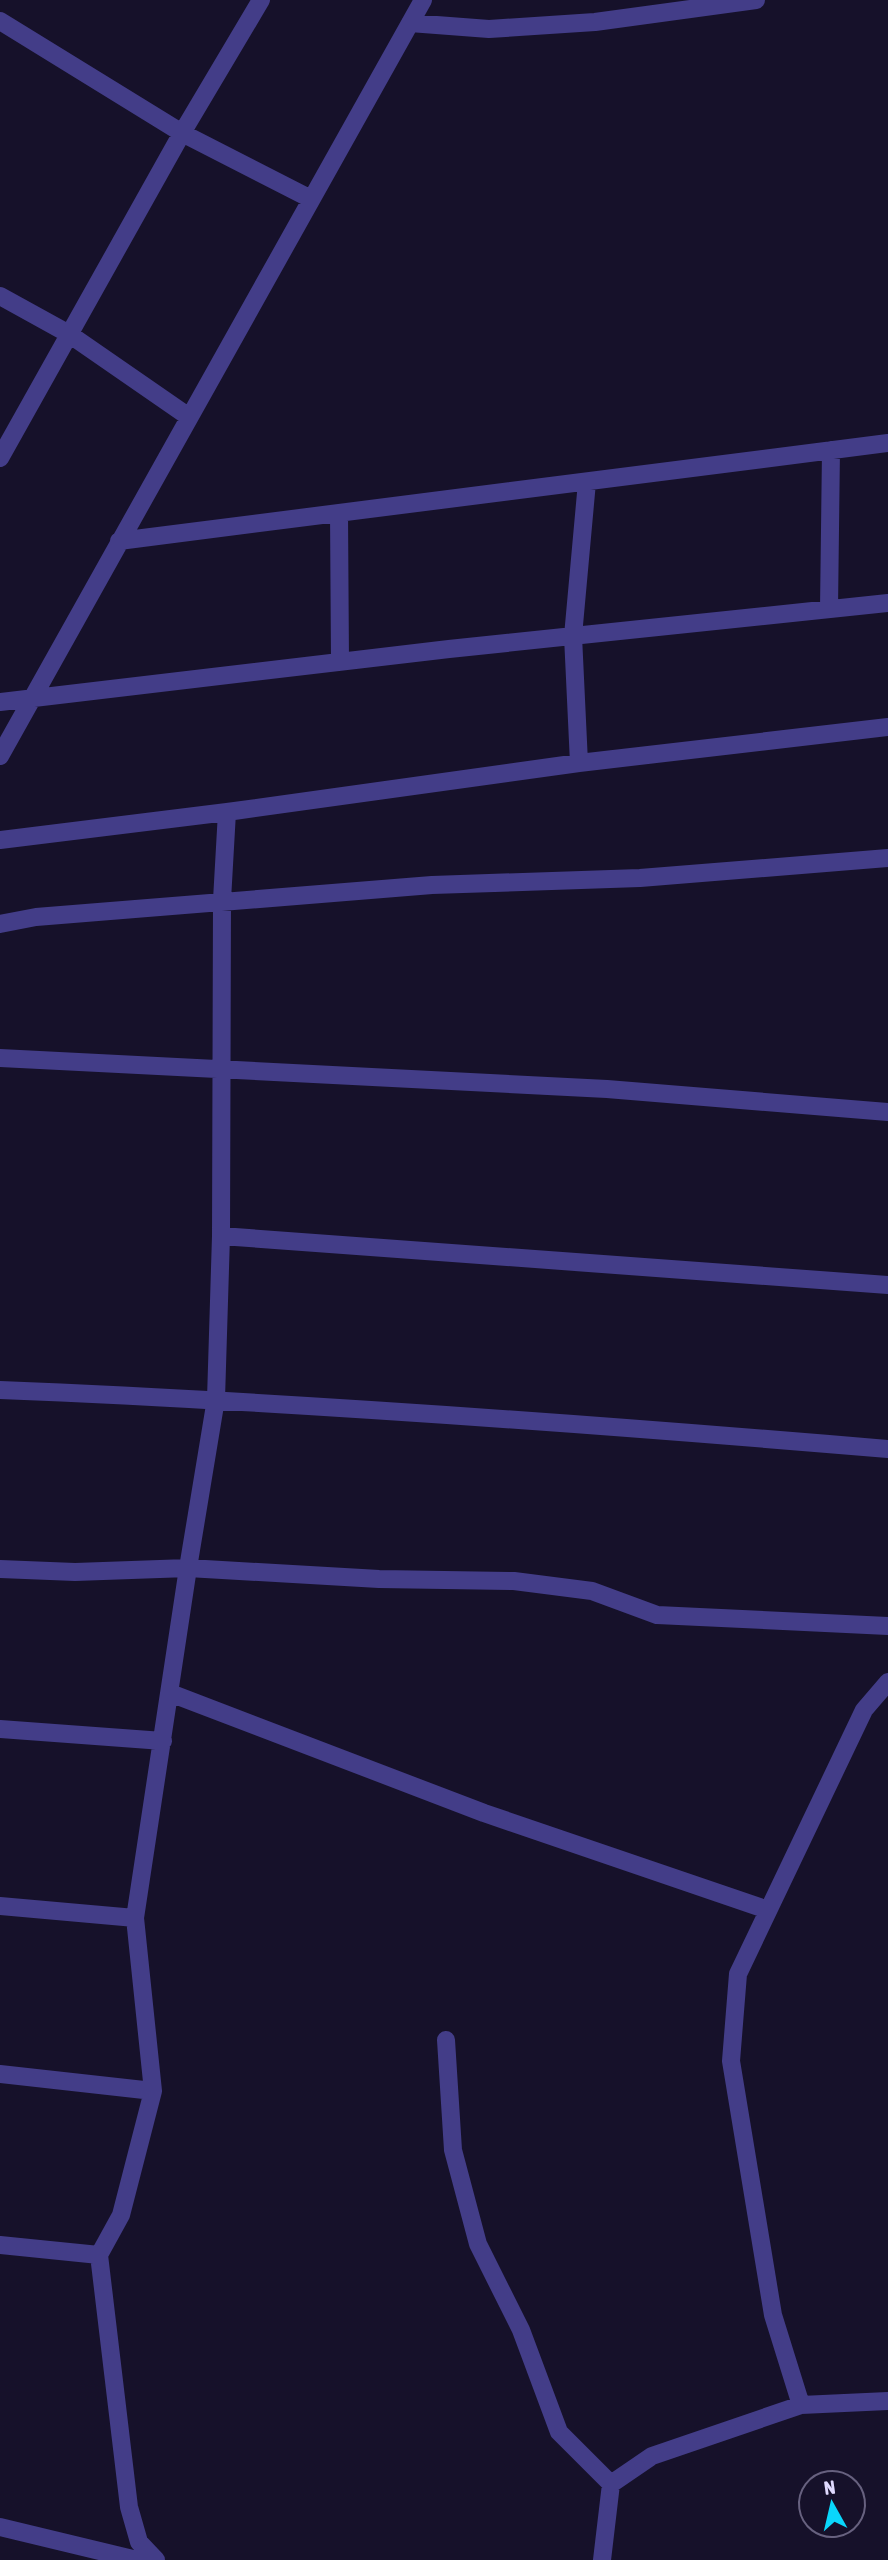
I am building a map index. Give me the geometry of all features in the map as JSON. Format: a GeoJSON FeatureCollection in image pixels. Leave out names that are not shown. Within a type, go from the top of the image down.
{"type":"FeatureCollection","features":[{"type":"Feature","properties":{"kind":"street"},"geometry":{"type":"LineString","coordinates":[[0,458],[181,133],[261,0]]}},
{"type":"Feature","properties":{"kind":"street"},"geometry":{"type":"LineString","coordinates":[[0,755],[423,0]]}},
{"type":"Feature","properties":{"kind":"street"},"geometry":{"type":"LineString","coordinates":[[410,23],[489,29],[595,22],[756,0]]}},
{"type":"Feature","properties":{"kind":"street"},"geometry":{"type":"LineString","coordinates":[[0,21],[181,133],[311,199]]}},
{"type":"Feature","properties":{"kind":"street"},"geometry":{"type":"LineString","coordinates":[[0,296],[69,334],[189,417]]}},
{"type":"Feature","properties":{"kind":"street"},"geometry":{"type":"LineString","coordinates":[[119,541],[888,443]]}},
{"type":"Feature","properties":{"kind":"street"},"geometry":{"type":"LineString","coordinates":[[829,609],[831,450]]}},
{"type":"Feature","properties":{"kind":"street"},"geometry":{"type":"LineString","coordinates":[[579,763],[573,636],[587,482]]}},
{"type":"Feature","properties":{"kind":"street"},"geometry":{"type":"LineString","coordinates":[[339,513],[340,662]]}},
{"type":"Feature","properties":{"kind":"street"},"geometry":{"type":"LineString","coordinates":[[0,702],[573,636],[888,603]]}},
{"type":"Feature","properties":{"kind":"street"},"geometry":{"type":"LineString","coordinates":[[0,840],[227,812],[579,763],[888,727]]}},
{"type":"Feature","properties":{"kind":"street"},"geometry":{"type":"LineString","coordinates":[[156,2560],[139,2542],[129,2507],[99,2255],[121,2215],[153,2091],[135,1918],[216,1399],[222,900],[227,812]]}},
{"type":"Feature","properties":{"kind":"street"},"geometry":{"type":"LineString","coordinates":[[0,924],[36,917],[432,884],[640,878],[888,858]]}},
{"type":"Feature","properties":{"kind":"street"},"geometry":{"type":"LineString","coordinates":[[0,1058],[607,1089],[888,1112]]}},
{"type":"Feature","properties":{"kind":"street"},"geometry":{"type":"LineString","coordinates":[[220,1236],[888,1285]]}},
{"type":"Feature","properties":{"kind":"street"},"geometry":{"type":"LineString","coordinates":[[0,1390],[216,1399],[664,1430],[888,1449]]}},
{"type":"Feature","properties":{"kind":"street"},"geometry":{"type":"LineString","coordinates":[[0,1569],[75,1572],[188,1568],[379,1579],[514,1581],[592,1591],[657,1615],[888,1626]]}},
{"type":"Feature","properties":{"kind":"street"},"geometry":{"type":"LineString","coordinates":[[801,2404],[774,2315],[731,2061],[738,1974],[864,1710],[888,1682]]}},
{"type":"Feature","properties":{"kind":"street"},"geometry":{"type":"LineString","coordinates":[[170,1693],[484,1813],[768,1910]]}},
{"type":"Feature","properties":{"kind":"street"},"geometry":{"type":"LineString","coordinates":[[0,1729],[163,1741]]}},
{"type":"Feature","properties":{"kind":"street"},"geometry":{"type":"LineString","coordinates":[[0,1906],[135,1918]]}},
{"type":"Feature","properties":{"kind":"street"},"geometry":{"type":"LineString","coordinates":[[446,2040],[453,2151],[478,2244],[521,2330],[559,2432],[611,2484]]}},
{"type":"Feature","properties":{"kind":"street"},"geometry":{"type":"LineString","coordinates":[[0,2074],[153,2091]]}},
{"type":"Feature","properties":{"kind":"street"},"geometry":{"type":"LineString","coordinates":[[0,2245],[99,2255]]}},
{"type":"Feature","properties":{"kind":"street"},"geometry":{"type":"LineString","coordinates":[[602,2560],[611,2484],[652,2456],[801,2404],[888,2401]]}},
{"type":"Feature","properties":{"kind":"street"},"geometry":{"type":"LineString","coordinates":[[0,2527],[136,2560]]}}]}
